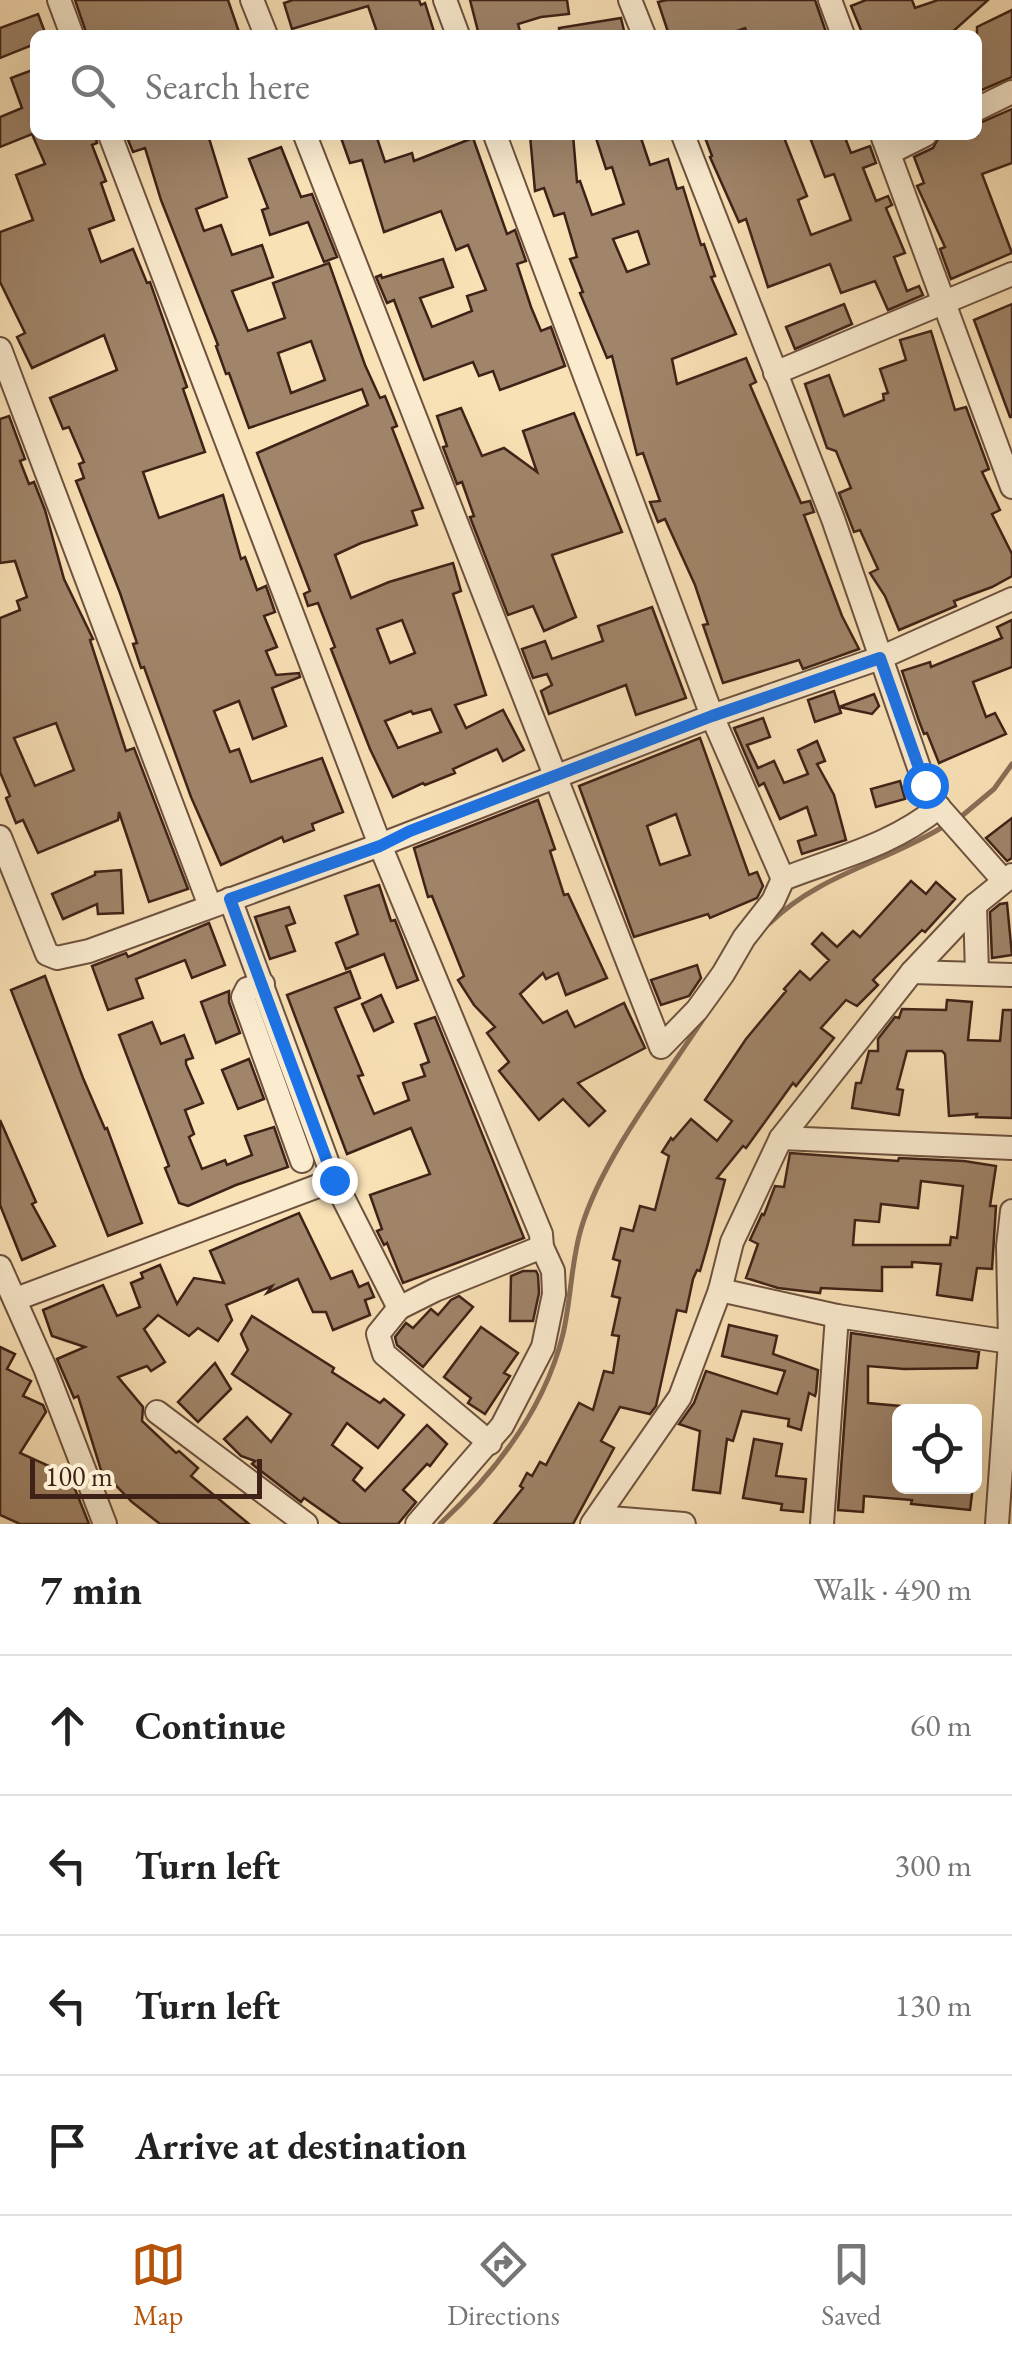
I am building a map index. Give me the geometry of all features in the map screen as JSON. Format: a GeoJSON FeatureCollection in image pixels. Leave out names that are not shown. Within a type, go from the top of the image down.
{"type":"FeatureCollection","features":[{"type":"Feature","properties":{"kind":"street"},"geometry":{"type":"LineString","coordinates":[[59,0],[70,30]]}},
{"type":"Feature","properties":{"kind":"street"},"geometry":{"type":"LineString","coordinates":[[252,0],[264,30]]}},
{"type":"Feature","properties":{"kind":"street"},"geometry":{"type":"LineString","coordinates":[[444,0],[456,30]]}},
{"type":"Feature","properties":{"kind":"street"},"geometry":{"type":"LineString","coordinates":[[630,0],[642,30]]}},
{"type":"Feature","properties":{"kind":"street"},"geometry":{"type":"LineString","coordinates":[[830,0],[841,30]]}},
{"type":"Feature","properties":{"kind":"street"},"geometry":{"type":"LineString","coordinates":[[982,107],[1012,92]]}},
{"type":"Feature","properties":{"kind":"street"},"geometry":{"type":"LineString","coordinates":[[112,140],[380,846],[553,1271],[554,1294],[543,1346],[502,1426],[417,1524]]}},
{"type":"Feature","properties":{"kind":"street"},"geometry":{"type":"LineString","coordinates":[[306,140],[660,1047],[697,1010],[773,901],[783,879],[870,850],[939,807]]}},
{"type":"Feature","properties":{"kind":"street"},"geometry":{"type":"LineString","coordinates":[[497,140],[712,716],[783,879]]}},
{"type":"Feature","properties":{"kind":"street"},"geometry":{"type":"LineString","coordinates":[[595,1520],[680,1397],[720,1290],[732,1242],[780,1138],[912,972],[974,905],[1008,878],[939,807],[925,785],[832,519],[684,140]]}},
{"type":"Feature","properties":{"kind":"street"},"geometry":{"type":"LineString","coordinates":[[885,144],[1012,488]]}},
{"type":"Feature","properties":{"kind":"street"},"geometry":{"type":"LineString","coordinates":[[775,374],[1012,274]]}},
{"type":"Feature","properties":{"kind":"street"},"geometry":{"type":"LineString","coordinates":[[0,349],[220,902],[263,984],[334,1180],[399,1308]]}},
{"type":"Feature","properties":{"kind":"street"},"geometry":{"type":"LineString","coordinates":[[0,837],[46,954],[57,958],[90,951],[380,846],[410,831],[712,716],[880,658],[1012,599]]}},
{"type":"Feature","properties":{"kind":"street"},"geometry":{"type":"LineString","coordinates":[[974,905],[977,973]]}},
{"type":"Feature","properties":{"kind":"street"},"geometry":{"type":"LineString","coordinates":[[912,972],[1012,974]]}},
{"type":"Feature","properties":{"kind":"street"},"geometry":{"type":"LineString","coordinates":[[263,984],[247,989],[243,997],[302,1161]]}},
{"type":"Feature","properties":{"kind":"street"},"geometry":{"type":"LineString","coordinates":[[780,1138],[1012,1148]]}},
{"type":"Feature","properties":{"kind":"street"},"geometry":{"type":"LineString","coordinates":[[16,1299],[334,1180]]}},
{"type":"Feature","properties":{"kind":"street"},"geometry":{"type":"LineString","coordinates":[[997,1524],[1010,1342],[1008,1246],[1012,1212]]}},
{"type":"Feature","properties":{"kind":"street"},"geometry":{"type":"LineString","coordinates":[[490,1443],[384,1354],[378,1334],[399,1308],[542,1247]]}},
{"type":"Feature","properties":{"kind":"street"},"geometry":{"type":"LineString","coordinates":[[0,1267],[85,1466],[104,1524]]}},
{"type":"Feature","properties":{"kind":"street"},"geometry":{"type":"LineString","coordinates":[[720,1290],[837,1316],[1010,1342]]}},
{"type":"Feature","properties":{"kind":"street"},"geometry":{"type":"LineString","coordinates":[[822,1524],[837,1316]]}},
{"type":"Feature","properties":{"kind":"street"},"geometry":{"type":"LineString","coordinates":[[158,1412],[306,1524]]}},
{"type":"Feature","properties":{"kind":"street"},"geometry":{"type":"LineString","coordinates":[[595,1520],[684,1524]]}},
{"type":"Feature","properties":{"kind":"building"},"geometry":{"type":"Polygon","coordinates":[[[75,0],[228,0],[238,30],[85,30],[75,0]]]}},
{"type":"Feature","properties":{"kind":"building"},"geometry":{"type":"Polygon","coordinates":[[[419,0],[421,5],[425,3],[433,30],[376,30],[368,6],[292,29],[284,3],[419,0]]]}},
{"type":"Feature","properties":{"kind":"building"},"geometry":{"type":"Polygon","coordinates":[[[470,0],[567,0],[569,14],[518,24],[520,30],[478,30],[470,0]]]}},
{"type":"Feature","properties":{"kind":"building"},"geometry":{"type":"Polygon","coordinates":[[[815,0],[825,30],[667,30],[658,2],[815,0]]]}},
{"type":"Feature","properties":{"kind":"building"},"geometry":{"type":"Polygon","coordinates":[[[866,0],[912,0],[915,8],[938,0],[988,0],[955,30],[861,30],[851,6],[866,0]]]}},
{"type":"Feature","properties":{"kind":"building"},"geometry":{"type":"Polygon","coordinates":[[[1012,10],[1012,77],[982,90],[982,30],[977,27],[1012,10]]]}},
{"type":"Feature","properties":{"kind":"building"},"geometry":{"type":"Polygon","coordinates":[[[38,14],[44,30],[30,30],[30,46],[0,58],[0,28],[38,14]]]}},
{"type":"Feature","properties":{"kind":"building"},"geometry":{"type":"Polygon","coordinates":[[[621,18],[624,30],[559,30],[621,18]]]}},
{"type":"Feature","properties":{"kind":"building"},"geometry":{"type":"Polygon","coordinates":[[[30,71],[30,135],[0,147],[0,117],[22,108],[11,78],[30,71]]]}},
{"type":"Feature","properties":{"kind":"building"},"geometry":{"type":"Polygon","coordinates":[[[1012,109],[1012,163],[982,174],[1012,253],[951,279],[940,249],[945,247],[917,186],[924,183],[914,157],[933,148],[937,140],[982,140],[982,122],[1012,109]]]}},
{"type":"Feature","properties":{"kind":"building"},"geometry":{"type":"Polygon","coordinates":[[[35,140],[96,140],[92,145],[106,181],[101,183],[114,220],[89,229],[101,262],[133,249],[147,283],[150,282],[205,452],[143,472],[159,518],[223,495],[241,559],[245,557],[257,590],[266,586],[275,612],[264,616],[277,647],[266,651],[276,675],[299,673],[300,677],[272,688],[286,726],[253,739],[239,701],[214,711],[230,752],[239,749],[251,782],[322,758],[343,812],[312,824],[314,830],[284,842],[282,837],[221,865],[191,797],[144,667],[141,668],[120,593],[76,481],[84,478],[79,464],[84,462],[69,427],[63,429],[50,398],[117,370],[104,335],[32,368],[17,337],[25,333],[0,282],[0,232],[33,220],[16,175],[45,164],[35,140]]]}},
{"type":"Feature","properties":{"kind":"building"},"geometry":{"type":"Polygon","coordinates":[[[128,140],[210,140],[227,197],[196,209],[204,231],[221,225],[232,255],[262,245],[273,277],[232,291],[248,331],[285,318],[273,283],[329,263],[365,365],[380,398],[385,396],[397,426],[392,428],[423,508],[412,511],[417,525],[335,555],[351,598],[453,563],[461,591],[453,594],[486,695],[455,705],[466,728],[503,710],[524,750],[503,761],[497,749],[453,769],[455,773],[393,797],[331,649],[335,647],[318,603],[308,606],[304,594],[310,591],[257,453],[368,405],[362,389],[249,428],[161,200],[145,148],[133,152],[128,140]],[[311,341],[278,353],[291,393],[325,380],[311,341]],[[402,620],[377,629],[390,663],[415,653],[402,620]],[[431,709],[413,714],[411,711],[385,721],[398,748],[441,732],[431,709]]]}},
{"type":"Feature","properties":{"kind":"building"},"geometry":{"type":"Polygon","coordinates":[[[342,140],[378,140],[385,162],[412,153],[414,161],[474,140],[507,234],[515,230],[526,261],[517,264],[531,307],[541,331],[551,327],[565,366],[500,390],[493,371],[479,376],[473,362],[424,380],[394,300],[387,303],[376,277],[443,259],[453,287],[420,298],[432,327],[472,311],[467,296],[486,290],[468,245],[456,250],[441,211],[384,232],[362,160],[350,163],[342,140]]]}},
{"type":"Feature","properties":{"kind":"building"},"geometry":{"type":"Polygon","coordinates":[[[530,140],[573,140],[577,182],[580,181],[592,215],[624,204],[612,167],[606,169],[597,140],[642,140],[650,165],[668,159],[677,189],[683,187],[715,276],[711,277],[736,334],[672,359],[677,384],[746,358],[756,382],[750,385],[801,503],[810,501],[814,512],[804,515],[842,616],[859,649],[803,669],[799,660],[723,683],[703,625],[708,624],[695,585],[665,519],[658,522],[650,502],[660,501],[643,453],[637,455],[612,356],[607,358],[580,293],[583,292],[570,259],[577,257],[564,213],[554,216],[544,188],[535,191],[530,140]],[[638,231],[613,239],[627,272],[649,264],[638,231]]]}},
{"type":"Feature","properties":{"kind":"building"},"geometry":{"type":"Polygon","coordinates":[[[706,140],[785,140],[807,196],[798,200],[811,235],[851,220],[834,174],[825,177],[811,140],[846,140],[851,153],[870,146],[876,163],[863,168],[876,201],[888,196],[892,205],[886,208],[905,253],[894,257],[907,291],[919,286],[923,295],[888,310],[875,281],[841,293],[830,264],[768,287],[746,219],[739,222],[706,140]]]}},
{"type":"Feature","properties":{"kind":"building"},"geometry":{"type":"Polygon","coordinates":[[[281,147],[301,197],[312,194],[337,257],[324,262],[308,222],[270,235],[262,210],[268,208],[249,159],[281,147]]]}},
{"type":"Feature","properties":{"kind":"building"},"geometry":{"type":"Polygon","coordinates":[[[844,304],[852,324],[795,349],[786,327],[844,304]]]}},
{"type":"Feature","properties":{"kind":"building"},"geometry":{"type":"Polygon","coordinates":[[[1012,304],[1012,417],[1010,417],[974,320],[1012,304]]]}},
{"type":"Feature","properties":{"kind":"building"},"geometry":{"type":"Polygon","coordinates":[[[931,331],[955,410],[966,407],[989,469],[982,472],[1000,510],[992,514],[1012,554],[1012,576],[899,630],[870,573],[878,569],[860,530],[854,532],[839,493],[851,488],[836,451],[827,448],[805,384],[829,375],[844,416],[884,400],[883,394],[888,393],[880,369],[906,360],[900,340],[931,331]]]}},
{"type":"Feature","properties":{"kind":"building"},"geometry":{"type":"Polygon","coordinates":[[[461,408],[482,456],[504,448],[537,472],[523,431],[574,413],[622,532],[552,555],[576,617],[544,631],[533,606],[508,615],[470,517],[474,516],[462,482],[457,484],[443,447],[447,446],[437,416],[461,408]]]}},
{"type":"Feature","properties":{"kind":"building"},"geometry":{"type":"Polygon","coordinates":[[[9,416],[25,459],[20,461],[45,510],[64,579],[93,639],[90,640],[126,751],[134,748],[188,889],[149,902],[119,812],[118,820],[38,853],[23,820],[16,823],[6,798],[10,796],[0,772],[0,618],[20,610],[17,601],[27,597],[15,561],[0,563],[0,419],[9,416]],[[56,723],[14,738],[35,786],[74,770],[56,723]]]}},
{"type":"Feature","properties":{"kind":"building"},"geometry":{"type":"Polygon","coordinates":[[[652,607],[686,698],[636,715],[626,685],[549,714],[541,691],[552,685],[547,674],[533,678],[522,649],[545,641],[552,659],[603,641],[598,626],[652,607]]]}},
{"type":"Feature","properties":{"kind":"building"},"geometry":{"type":"Polygon","coordinates":[[[1012,620],[1012,667],[973,682],[986,717],[995,713],[1006,734],[939,763],[927,733],[924,734],[902,671],[930,662],[931,667],[1002,638],[997,627],[1012,620]]]}},
{"type":"Feature","properties":{"kind":"building"},"geometry":{"type":"Polygon","coordinates":[[[834,691],[841,713],[815,722],[808,700],[834,691]]]}},
{"type":"Feature","properties":{"kind":"building"},"geometry":{"type":"Polygon","coordinates":[[[874,694],[879,706],[872,714],[839,707],[874,694]]]}},
{"type":"Feature","properties":{"kind":"building"},"geometry":{"type":"Polygon","coordinates":[[[763,718],[770,737],[747,745],[758,768],[774,761],[784,783],[808,774],[798,750],[817,741],[825,761],[817,764],[834,795],[846,840],[802,854],[798,841],[816,835],[807,807],[780,819],[764,783],[759,786],[734,728],[763,718]]]}},
{"type":"Feature","properties":{"kind":"building"},"geometry":{"type":"Polygon","coordinates":[[[700,738],[749,875],[757,872],[763,886],[757,898],[710,918],[708,914],[634,937],[579,786],[700,738]],[[676,814],[647,826],[660,865],[690,855],[676,814]]]}},
{"type":"Feature","properties":{"kind":"building"},"geometry":{"type":"Polygon","coordinates":[[[900,781],[905,799],[876,807],[871,789],[900,781]]]}},
{"type":"Feature","properties":{"kind":"building"},"geometry":{"type":"Polygon","coordinates":[[[538,800],[555,849],[550,851],[564,895],[568,894],[607,978],[566,995],[558,973],[546,979],[543,973],[520,994],[543,1023],[567,1011],[575,1027],[624,1003],[645,1048],[578,1083],[605,1111],[589,1126],[563,1099],[539,1120],[499,1071],[509,1062],[487,1033],[495,1027],[458,980],[464,976],[432,896],[428,897],[414,848],[538,800]]]}},
{"type":"Feature","properties":{"kind":"building"},"geometry":{"type":"Polygon","coordinates":[[[1012,818],[1012,858],[1007,861],[986,838],[1012,818]]]}},
{"type":"Feature","properties":{"kind":"building"},"geometry":{"type":"Polygon","coordinates":[[[121,870],[123,913],[98,914],[97,904],[63,919],[52,894],[95,872],[121,870]]]}},
{"type":"Feature","properties":{"kind":"building"},"geometry":{"type":"Polygon","coordinates":[[[911,881],[926,894],[936,882],[955,899],[873,980],[878,985],[857,1006],[846,1000],[821,1028],[834,1038],[796,1086],[793,1083],[746,1148],[743,1146],[717,1178],[725,1180],[686,1312],[677,1310],[656,1406],[650,1414],[620,1407],[601,1441],[614,1448],[573,1524],[494,1524],[523,1488],[520,1486],[527,1473],[532,1476],[540,1462],[546,1465],[579,1403],[593,1410],[604,1371],[613,1373],[619,1336],[612,1335],[620,1298],[612,1296],[620,1261],[613,1259],[621,1228],[633,1231],[640,1206],[655,1210],[669,1156],[662,1152],[671,1138],[691,1119],[717,1141],[732,1121],[705,1100],[784,989],[800,971],[810,980],[829,960],[812,944],[822,933],[837,947],[853,931],[860,937],[911,881]]]}},
{"type":"Feature","properties":{"kind":"building"},"geometry":{"type":"Polygon","coordinates":[[[379,885],[418,980],[397,988],[384,954],[346,969],[336,943],[358,934],[345,896],[379,885]]]}},
{"type":"Feature","properties":{"kind":"building"},"geometry":{"type":"Polygon","coordinates":[[[1007,903],[1012,955],[992,958],[990,912],[1007,903]]]}},
{"type":"Feature","properties":{"kind":"building"},"geometry":{"type":"Polygon","coordinates":[[[289,907],[295,923],[286,926],[295,951],[270,959],[255,917],[289,907]]]}},
{"type":"Feature","properties":{"kind":"building"},"geometry":{"type":"Polygon","coordinates":[[[209,923],[225,965],[192,978],[185,960],[136,979],[143,998],[108,1010],[92,966],[126,953],[128,957],[209,923]]]}},
{"type":"Feature","properties":{"kind":"building"},"geometry":{"type":"Polygon","coordinates":[[[697,965],[701,978],[689,996],[661,1005],[651,980],[697,965]]]}},
{"type":"Feature","properties":{"kind":"building"},"geometry":{"type":"Polygon","coordinates":[[[350,971],[360,998],[335,1008],[363,1075],[358,1076],[374,1114],[409,1100],[403,1083],[425,1076],[421,1065],[429,1062],[415,1024],[435,1017],[524,1238],[403,1283],[387,1243],[384,1245],[377,1231],[382,1229],[370,1195],[430,1174],[411,1128],[347,1154],[287,995],[350,971]]]}},
{"type":"Feature","properties":{"kind":"building"},"geometry":{"type":"Polygon","coordinates":[[[45,976],[142,1223],[108,1236],[11,990],[45,976]]]}},
{"type":"Feature","properties":{"kind":"building"},"geometry":{"type":"Polygon","coordinates":[[[229,991],[240,1033],[216,1043],[201,1002],[229,991]]]}},
{"type":"Feature","properties":{"kind":"building"},"geometry":{"type":"Polygon","coordinates":[[[381,995],[393,1022],[374,1031],[362,1004],[381,995]]]}},
{"type":"Feature","properties":{"kind":"building"},"geometry":{"type":"Polygon","coordinates":[[[947,1000],[972,1002],[968,1040],[1000,1041],[1003,1010],[1012,1010],[1012,1118],[949,1116],[942,1051],[907,1051],[897,1089],[903,1090],[899,1115],[852,1108],[856,1083],[861,1083],[869,1051],[878,1051],[878,1039],[895,1017],[899,1018],[902,1009],[946,1010],[947,1000]]]}},
{"type":"Feature","properties":{"kind":"building"},"geometry":{"type":"Polygon","coordinates":[[[152,1022],[161,1044],[184,1035],[193,1058],[186,1060],[186,1064],[203,1103],[185,1110],[194,1134],[189,1137],[202,1169],[252,1155],[245,1136],[274,1127],[288,1167],[188,1206],[179,1203],[165,1168],[169,1166],[119,1035],[152,1022]]]}},
{"type":"Feature","properties":{"kind":"building"},"geometry":{"type":"Polygon","coordinates":[[[249,1059],[264,1099],[238,1109],[222,1070],[249,1059]]]}},
{"type":"Feature","properties":{"kind":"building"},"geometry":{"type":"Polygon","coordinates":[[[0,1120],[36,1202],[32,1204],[55,1246],[22,1260],[0,1205],[0,1120]]]}},
{"type":"Feature","properties":{"kind":"building"},"geometry":{"type":"Polygon","coordinates":[[[790,1153],[996,1166],[990,1206],[996,1206],[992,1269],[977,1268],[972,1300],[937,1295],[941,1264],[912,1262],[912,1267],[882,1267],[882,1291],[821,1288],[820,1293],[778,1288],[746,1278],[758,1244],[750,1240],[775,1186],[784,1187],[790,1153]],[[921,1181],[918,1208],[881,1204],[879,1222],[855,1220],[853,1245],[950,1245],[951,1237],[957,1238],[963,1186],[921,1181]]]}},
{"type":"Feature","properties":{"kind":"building"},"geometry":{"type":"Polygon","coordinates":[[[299,1213],[331,1279],[352,1271],[359,1287],[368,1283],[374,1297],[365,1300],[370,1315],[333,1330],[326,1312],[313,1312],[298,1279],[226,1305],[232,1320],[218,1341],[198,1328],[189,1336],[158,1315],[144,1329],[165,1362],[151,1371],[147,1366],[118,1377],[143,1407],[142,1421],[198,1468],[191,1476],[249,1524],[160,1524],[101,1470],[78,1396],[74,1398],[57,1359],[85,1347],[52,1336],[43,1310],[103,1285],[117,1316],[140,1307],[131,1283],[143,1278],[141,1273],[160,1265],[177,1304],[194,1278],[224,1283],[210,1251],[299,1213]]]}},
{"type":"Feature","properties":{"kind":"building"},"geometry":{"type":"Polygon","coordinates":[[[536,1271],[538,1275],[533,1321],[510,1321],[511,1276],[536,1271]]]}},
{"type":"Feature","properties":{"kind":"building"},"geometry":{"type":"Polygon","coordinates":[[[459,1296],[473,1307],[423,1367],[397,1345],[395,1337],[406,1323],[413,1328],[431,1309],[438,1315],[459,1296]]]}},
{"type":"Feature","properties":{"kind":"building"},"geometry":{"type":"Polygon","coordinates":[[[252,1316],[334,1368],[332,1372],[380,1403],[384,1399],[404,1415],[378,1448],[347,1423],[332,1445],[362,1468],[353,1480],[365,1491],[427,1425],[447,1444],[403,1490],[416,1502],[398,1524],[341,1524],[304,1498],[301,1502],[224,1439],[247,1417],[271,1442],[291,1414],[232,1374],[248,1350],[241,1334],[252,1316]]]}},
{"type":"Feature","properties":{"kind":"building"},"geometry":{"type":"Polygon","coordinates":[[[729,1325],[777,1336],[773,1354],[818,1370],[816,1392],[815,1396],[809,1393],[801,1430],[788,1426],[789,1419],[742,1411],[733,1441],[727,1439],[720,1493],[693,1490],[700,1431],[679,1424],[694,1403],[706,1371],[777,1394],[785,1371],[722,1356],[729,1325]]]}},
{"type":"Feature","properties":{"kind":"building"},"geometry":{"type":"Polygon","coordinates":[[[481,1327],[518,1353],[504,1373],[510,1376],[485,1414],[468,1403],[471,1398],[444,1377],[481,1327]]]}},
{"type":"Feature","properties":{"kind":"building"},"geometry":{"type":"Polygon","coordinates":[[[851,1333],[979,1352],[977,1368],[868,1366],[868,1403],[892,1405],[892,1494],[972,1494],[970,1510],[864,1496],[863,1512],[838,1510],[851,1333]]]}},
{"type":"Feature","properties":{"kind":"building"},"geometry":{"type":"Polygon","coordinates":[[[0,1347],[15,1354],[7,1369],[31,1381],[23,1396],[43,1405],[46,1412],[20,1453],[64,1473],[67,1469],[89,1524],[20,1524],[0,1515],[0,1347]]]}},
{"type":"Feature","properties":{"kind":"building"},"geometry":{"type":"Polygon","coordinates":[[[215,1363],[231,1389],[198,1422],[178,1402],[215,1363]]]}},
{"type":"Feature","properties":{"kind":"building"},"geometry":{"type":"Polygon","coordinates":[[[754,1439],[782,1444],[776,1476],[806,1479],[803,1512],[781,1510],[782,1504],[743,1498],[754,1439]]]}},
{"type":"Feature","properties":{"kind":"waterway"},"geometry":{"type":"LineString","coordinates":[[963,815],[994,789],[1012,764]]}},
{"type":"Feature","properties":{"kind":"waterway"},"geometry":{"type":"LineString","coordinates":[[770,923],[830,881],[941,828]]}},
{"type":"Feature","properties":{"kind":"waterway"},"geometry":{"type":"LineString","coordinates":[[440,1524],[480,1483],[531,1413],[563,1334],[578,1242],[590,1203],[635,1120],[704,1018]]}},
{"type":"Feature","properties":{"kind":"route"},"geometry":{"type":"LineString","coordinates":[[334,1180],[230,899],[380,846],[410,831],[712,716],[880,658],[925,785]]}}]}
